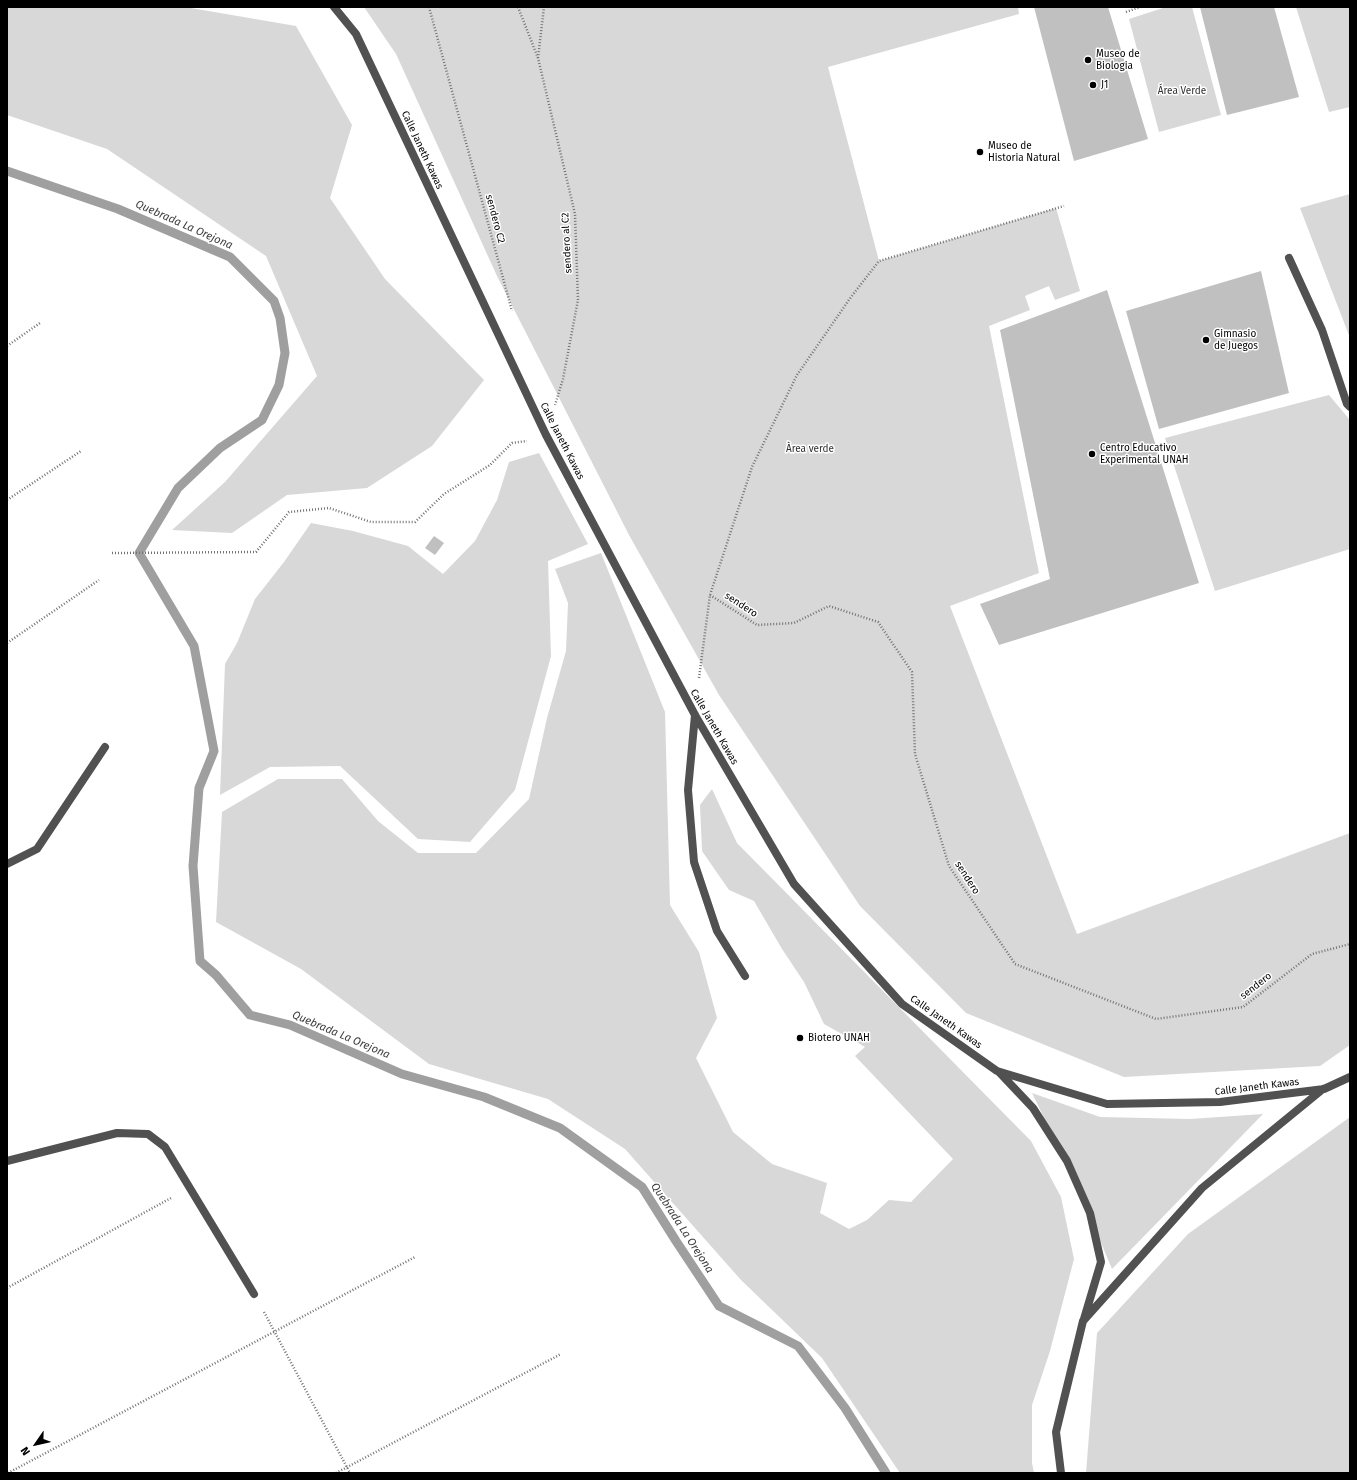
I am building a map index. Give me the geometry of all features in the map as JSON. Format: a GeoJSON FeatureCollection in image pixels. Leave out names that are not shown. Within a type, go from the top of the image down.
{"type":"FeatureCollection","features":[{"type":"Feature","properties":{"kind":"street","name":"Calle Janeth Kawas"},"geometry":{"type":"LineString","coordinates":[[334,7],[356,34],[546,434],[695,714],[794,884],[902,1004],[997,1071],[1107,1104],[1220,1102],[1324,1089],[1350,1077]]}},
{"type":"Feature","properties":{"kind":"street"},"geometry":{"type":"LineString","coordinates":[[1290,258],[1322,330],[1347,404],[1350,407]]}},
{"type":"Feature","properties":{"kind":"street"},"geometry":{"type":"LineString","coordinates":[[695,714],[688,790],[694,862],[718,931],[745,976]]}},
{"type":"Feature","properties":{"kind":"street"},"geometry":{"type":"LineString","coordinates":[[7,864],[37,849],[105,747]]}},
{"type":"Feature","properties":{"kind":"street"},"geometry":{"type":"LineString","coordinates":[[997,1071],[1033,1108],[1067,1161],[1090,1213],[1100,1262],[1083,1321],[1056,1432],[1061,1473]]}},
{"type":"Feature","properties":{"kind":"street"},"geometry":{"type":"LineString","coordinates":[[1083,1321],[1202,1188],[1324,1089]]}},
{"type":"Feature","properties":{"kind":"street"},"geometry":{"type":"LineString","coordinates":[[7,1160],[117,1133],[148,1134],[165,1147],[254,1294]]}},
{"type":"Feature","properties":{"kind":"path","name":"sendero C2"},"geometry":{"type":"LineString","coordinates":[[428,7],[512,312]]}},
{"type":"Feature","properties":{"kind":"path","name":"sendero al C2"},"geometry":{"type":"LineString","coordinates":[[518,7],[538,58],[575,214],[578,300],[563,379],[546,434]]}},
{"type":"Feature","properties":{"kind":"path"},"geometry":{"type":"LineString","coordinates":[[538,58],[544,7]]}},
{"type":"Feature","properties":{"kind":"path"},"geometry":{"type":"LineString","coordinates":[[1128,7],[1126,12],[1140,7]]}},
{"type":"Feature","properties":{"kind":"path"},"geometry":{"type":"LineString","coordinates":[[695,714],[710,595],[752,467],[797,375],[851,297],[879,261],[1064,206]]}},
{"type":"Feature","properties":{"kind":"path"},"geometry":{"type":"LineString","coordinates":[[7,346],[40,323]]}},
{"type":"Feature","properties":{"kind":"path"},"geometry":{"type":"LineString","coordinates":[[112,553],[256,552],[288,512],[329,508],[371,522],[415,522],[444,494],[490,464],[512,444],[534,440],[546,434]]}},
{"type":"Feature","properties":{"kind":"path"},"geometry":{"type":"LineString","coordinates":[[7,500],[81,451]]}},
{"type":"Feature","properties":{"kind":"path"},"geometry":{"type":"LineString","coordinates":[[7,643],[99,580]]}},
{"type":"Feature","properties":{"kind":"path","name":"sendero"},"geometry":{"type":"LineString","coordinates":[[710,595],[757,625],[794,622],[829,606],[878,622],[912,672],[916,754],[949,866],[1015,964],[1156,1019],[1243,1007],[1312,954],[1350,944]]}},
{"type":"Feature","properties":{"kind":"path"},"geometry":{"type":"LineString","coordinates":[[7,1288],[190,1188]]}},
{"type":"Feature","properties":{"kind":"path"},"geometry":{"type":"LineString","coordinates":[[8,1473],[415,1257]]}},
{"type":"Feature","properties":{"kind":"path"},"geometry":{"type":"LineString","coordinates":[[254,1294],[350,1473]]}},
{"type":"Feature","properties":{"kind":"path"},"geometry":{"type":"LineString","coordinates":[[336,1473],[561,1354]]}},
{"type":"Feature","properties":{"kind":"green space"},"geometry":{"type":"Polygon","coordinates":[[[7,7],[185,7],[296,26],[352,125],[330,198],[385,279],[484,380],[432,446],[367,488],[287,495],[232,533],[172,530],[225,482],[317,376],[266,256],[107,149],[7,115],[7,7]]]}},
{"type":"Feature","properties":{"kind":"green space","name":"Àrea verde"},"geometry":{"type":"Polygon","coordinates":[[[364,7],[1018,7],[1019,14],[828,67],[879,261],[1056,208],[1080,291],[1055,300],[1049,286],[1025,296],[1030,310],[989,326],[1039,573],[950,606],[1077,934],[1350,833],[1350,1045],[1320,1066],[1124,1077],[966,1013],[860,906],[719,695],[629,535],[497,276],[396,54],[364,7]]]}},
{"type":"Feature","properties":{"kind":"green space","name":"Área Verde"},"geometry":{"type":"Polygon","coordinates":[[[1166,7],[1192,7],[1221,115],[1159,132],[1129,19],[1166,7]]]}},
{"type":"Feature","properties":{"kind":"green space"},"geometry":{"type":"Polygon","coordinates":[[[1296,7],[1350,7],[1350,107],[1329,112],[1296,7]]]}},
{"type":"Feature","properties":{"kind":"green space"},"geometry":{"type":"Polygon","coordinates":[[[1350,194],[1350,338],[1300,208],[1350,194]]]}},
{"type":"Feature","properties":{"kind":"green space"},"geometry":{"type":"Polygon","coordinates":[[[1329,395],[1350,420],[1350,549],[1215,591],[1165,438],[1329,395]]]}},
{"type":"Feature","properties":{"kind":"green space"},"geometry":{"type":"Polygon","coordinates":[[[539,453],[588,544],[548,561],[551,656],[515,790],[470,842],[418,839],[340,766],[270,767],[220,795],[225,664],[237,643],[255,599],[284,562],[311,523],[353,531],[408,546],[443,574],[475,541],[497,500],[509,462],[539,453]]]}},
{"type":"Feature","properties":{"kind":"green space"},"geometry":{"type":"Polygon","coordinates":[[[601,553],[665,712],[670,905],[699,952],[717,1018],[696,1058],[733,1132],[772,1164],[827,1183],[820,1213],[849,1229],[867,1220],[889,1200],[911,1202],[953,1159],[855,1056],[865,1047],[824,1024],[804,982],[782,949],[754,901],[729,890],[702,851],[700,805],[712,789],[737,843],[1031,1141],[1061,1197],[1074,1259],[1050,1351],[1032,1405],[1032,1463],[1034,1473],[900,1473],[822,1358],[741,1280],[625,1149],[548,1099],[429,1064],[301,969],[216,922],[222,812],[278,779],[342,779],[378,821],[418,853],[476,853],[529,799],[547,718],[566,651],[568,603],[555,569],[601,553]]]}},
{"type":"Feature","properties":{"kind":"green space"},"geometry":{"type":"Polygon","coordinates":[[[1032,1093],[1100,1117],[1190,1119],[1263,1114],[1112,1269],[1079,1190],[1032,1093]]]}},
{"type":"Feature","properties":{"kind":"green space"},"geometry":{"type":"Polygon","coordinates":[[[1350,1117],[1350,1473],[1086,1473],[1097,1333],[1188,1234],[1350,1117]]]}},
{"type":"Feature","properties":{"kind":"building","name":"J1"},"geometry":{"type":"Polygon","coordinates":[[[1034,7],[1108,7],[1148,139],[1074,161],[1034,7]]]}},
{"type":"Feature","properties":{"kind":"building"},"geometry":{"type":"Polygon","coordinates":[[[1200,7],[1274,7],[1299,97],[1227,115],[1200,7]]]}},
{"type":"Feature","properties":{"kind":"building","name":"Gimnasio de Juegos"},"geometry":{"type":"Polygon","coordinates":[[[1261,271],[1289,393],[1159,429],[1126,311],[1261,271]]]}},
{"type":"Feature","properties":{"kind":"building","name":"Centro Educativo Experimental UNAH"},"geometry":{"type":"Polygon","coordinates":[[[1107,290],[1199,583],[999,645],[980,604],[1050,579],[1000,330],[1107,290]]]}},
{"type":"Feature","properties":{"kind":"building"},"geometry":{"type":"Polygon","coordinates":[[[434,536],[444,543],[435,555],[425,548],[434,536]]]}},
{"type":"Feature","properties":{"kind":"waterway","name":"Quebrada La Orejona"},"geometry":{"type":"LineString","coordinates":[[7,171],[118,209],[230,257],[274,301],[280,318],[285,353],[279,385],[262,420],[220,448],[178,488],[139,553],[194,646],[214,751],[199,788],[193,866],[200,961],[216,975],[250,1015],[290,1025],[402,1074],[484,1097],[560,1128],[642,1187],[719,1306],[798,1346],[845,1408],[886,1473]]}},
{"type":"Feature","properties":{"kind":"place","name":"Museo de Biologia"},"geometry":{"type":"Point","coordinates":[1088,60]}},
{"type":"Feature","properties":{"kind":"place","name":"J1"},"geometry":{"type":"Point","coordinates":[1093,85]}},
{"type":"Feature","properties":{"kind":"place","name":"Museo de Historia Natural"},"geometry":{"type":"Point","coordinates":[980,152]}},
{"type":"Feature","properties":{"kind":"place","name":"Gimnasio de Juegos"},"geometry":{"type":"Point","coordinates":[1206,340]}},
{"type":"Feature","properties":{"kind":"place","name":"Centro Educativo Experimental UNAH"},"geometry":{"type":"Point","coordinates":[1092,454]}},
{"type":"Feature","properties":{"kind":"place","name":"Biotero UNAH"},"geometry":{"type":"Point","coordinates":[800,1038]}}]}
